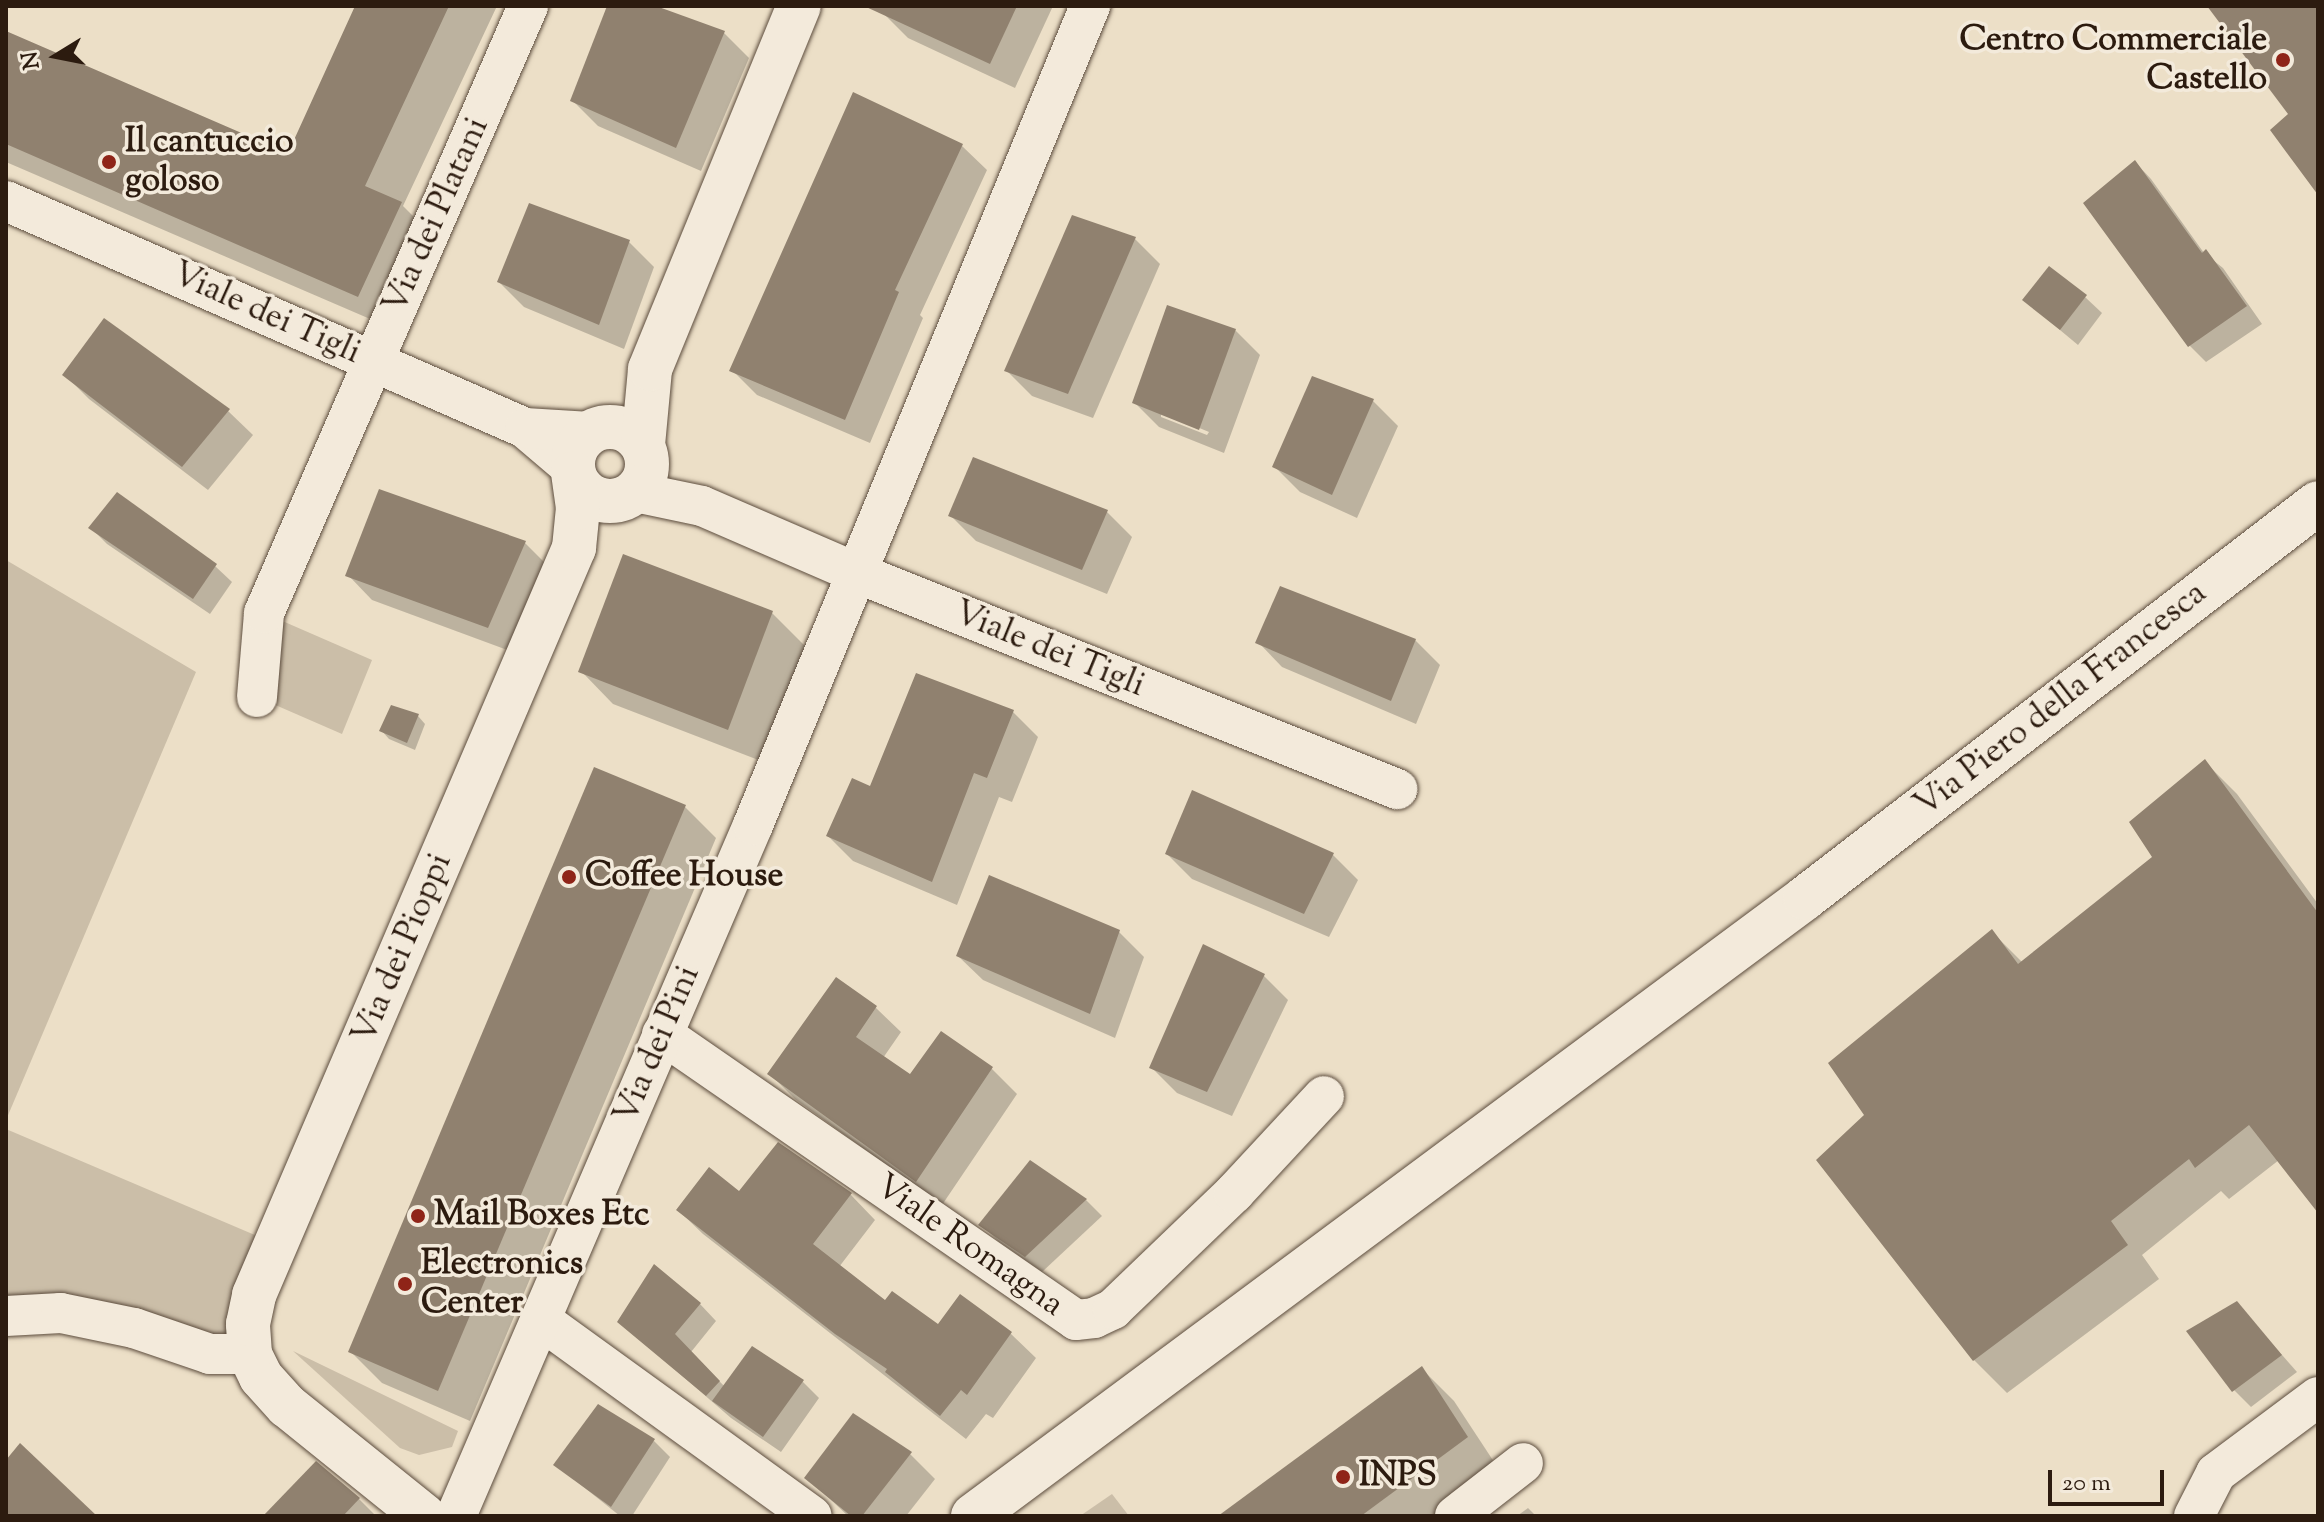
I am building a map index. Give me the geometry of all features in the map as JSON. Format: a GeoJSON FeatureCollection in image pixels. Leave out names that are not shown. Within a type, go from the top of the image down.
{"type":"FeatureCollection","features":[{"type":"Feature","properties":{"kind":"street","name":"Via dei Platani"},"geometry":{"type":"LineString","coordinates":[[257,697],[264,613],[528,6]]}},
{"type":"Feature","properties":{"kind":"street"},"geometry":{"type":"LineString","coordinates":[[584,450],[624,405],[650,369],[799,6]]}},
{"type":"Feature","properties":{"kind":"street"},"geometry":{"type":"LineString","coordinates":[[857,573],[1090,6]]}},
{"type":"Feature","properties":{"kind":"street","name":"Viale dei Tigli"},"geometry":{"type":"LineString","coordinates":[[6,201],[525,428],[584,450],[625,429],[637,476]]}},
{"type":"Feature","properties":{"kind":"street"},"geometry":{"type":"LineString","coordinates":[[637,476],[650,369]]}},
{"type":"Feature","properties":{"kind":"street","name":"Viale dei Tigli"},"geometry":{"type":"LineString","coordinates":[[584,450],[578,484],[595,499],[607,502],[637,476]]}},
{"type":"Feature","properties":{"kind":"street","name":"Via dei Pioppi"},"geometry":{"type":"LineString","coordinates":[[250,1354],[248,1324],[254,1295],[574,548],[584,450]]}},
{"type":"Feature","properties":{"kind":"street","name":"Viale dei Tigli"},"geometry":{"type":"LineString","coordinates":[[637,476],[857,573],[1397,789]]}},
{"type":"Feature","properties":{"kind":"street","name":"Via dei Pioppi"},"geometry":{"type":"LineString","coordinates":[[574,548],[637,476]]}},
{"type":"Feature","properties":{"kind":"street","name":"Via Piero della Francesca"},"geometry":{"type":"LineString","coordinates":[[973,1516],[1805,898],[2318,503]]}},
{"type":"Feature","properties":{"kind":"street"},"geometry":{"type":"LineString","coordinates":[[2272,538],[2318,518]]}},
{"type":"Feature","properties":{"kind":"street","name":"Via dei Pini"},"geometry":{"type":"LineString","coordinates":[[456,1516],[857,573]]}},
{"type":"Feature","properties":{"kind":"street","name":"Viale Romagna"},"geometry":{"type":"LineString","coordinates":[[662,1034],[1076,1320],[1094,1318],[1113,1309],[1234,1193],[1324,1096]]}},
{"type":"Feature","properties":{"kind":"street"},"geometry":{"type":"LineString","coordinates":[[6,1316],[61,1313],[134,1328],[210,1354],[250,1354],[261,1377],[287,1406],[424,1516]]}},
{"type":"Feature","properties":{"kind":"street"},"geometry":{"type":"LineString","coordinates":[[541,1320],[812,1516]]}},
{"type":"Feature","properties":{"kind":"street"},"geometry":{"type":"LineString","coordinates":[[2194,1516],[2216,1473],[2318,1397]]}},
{"type":"Feature","properties":{"kind":"street"},"geometry":{"type":"LineString","coordinates":[[1455,1516],[1523,1463]]}},
{"type":"Feature","properties":{"kind":"shaded area"},"geometry":{"type":"Polygon","coordinates":[[[6,560],[196,672],[6,1120],[6,560]]]}},
{"type":"Feature","properties":{"kind":"shaded area"},"geometry":{"type":"Polygon","coordinates":[[[264,613],[372,660],[342,734],[257,697],[264,613]]]}},
{"type":"Feature","properties":{"kind":"shaded area"},"geometry":{"type":"Polygon","coordinates":[[[6,1129],[276,1244],[250,1354],[6,1315],[6,1129]]]}},
{"type":"Feature","properties":{"kind":"shaded area"},"geometry":{"type":"Polygon","coordinates":[[[293,1351],[458,1431],[452,1447],[419,1455],[400,1448],[293,1351]]]}},
{"type":"Feature","properties":{"kind":"shaded area"},"geometry":{"type":"Polygon","coordinates":[[[1112,1494],[1129,1516],[1080,1516],[1112,1494]]]}},
{"type":"Feature","properties":{"kind":"building"},"geometry":{"type":"Polygon","coordinates":[[[355,6],[449,6],[365,186],[402,202],[358,297],[6,144],[6,31],[288,153],[355,6]]]}},
{"type":"Feature","properties":{"kind":"building"},"geometry":{"type":"Polygon","coordinates":[[[607,6],[656,6],[725,31],[676,148],[570,101],[607,6]]]}},
{"type":"Feature","properties":{"kind":"building"},"geometry":{"type":"Polygon","coordinates":[[[864,6],[1017,6],[990,64],[864,6]]]}},
{"type":"Feature","properties":{"kind":"building","name":"Centro Commerciale Castello"},"geometry":{"type":"Polygon","coordinates":[[[2207,6],[2318,6],[2318,195],[2270,130],[2288,114],[2207,6]]]}},
{"type":"Feature","properties":{"kind":"building"},"geometry":{"type":"Polygon","coordinates":[[[853,92],[963,144],[895,290],[899,292],[845,420],[729,371],[853,92]]]}},
{"type":"Feature","properties":{"kind":"building"},"geometry":{"type":"Polygon","coordinates":[[[2135,160],[2202,253],[2206,249],[2247,306],[2188,347],[2083,203],[2135,160]]]}},
{"type":"Feature","properties":{"kind":"building"},"geometry":{"type":"Polygon","coordinates":[[[529,203],[630,240],[599,325],[497,282],[529,203]]]}},
{"type":"Feature","properties":{"kind":"building"},"geometry":{"type":"Polygon","coordinates":[[[1072,215],[1136,237],[1068,394],[1004,371],[1072,215]]]}},
{"type":"Feature","properties":{"kind":"building"},"geometry":{"type":"Polygon","coordinates":[[[2049,266],[2087,295],[2060,330],[2022,300],[2049,266]]]}},
{"type":"Feature","properties":{"kind":"building"},"geometry":{"type":"Polygon","coordinates":[[[1167,305],[1236,329],[1199,430],[1132,403],[1167,305]]]}},
{"type":"Feature","properties":{"kind":"building"},"geometry":{"type":"Polygon","coordinates":[[[104,318],[230,409],[182,467],[62,375],[104,318]]]}},
{"type":"Feature","properties":{"kind":"building"},"geometry":{"type":"Polygon","coordinates":[[[1312,376],[1374,399],[1332,495],[1272,467],[1312,376]]]}},
{"type":"Feature","properties":{"kind":"building"},"geometry":{"type":"Polygon","coordinates":[[[973,457],[1108,510],[1082,570],[948,516],[973,457]]]}},
{"type":"Feature","properties":{"kind":"building"},"geometry":{"type":"Polygon","coordinates":[[[379,489],[526,541],[488,628],[345,576],[379,489]]]}},
{"type":"Feature","properties":{"kind":"building"},"geometry":{"type":"Polygon","coordinates":[[[117,492],[217,564],[193,599],[88,528],[117,492]]]}},
{"type":"Feature","properties":{"kind":"building"},"geometry":{"type":"Polygon","coordinates":[[[623,554],[773,611],[728,730],[578,672],[623,554]]]}},
{"type":"Feature","properties":{"kind":"building"},"geometry":{"type":"Polygon","coordinates":[[[1280,586],[1416,639],[1391,701],[1255,643],[1280,586]]]}},
{"type":"Feature","properties":{"kind":"building"},"geometry":{"type":"Polygon","coordinates":[[[916,673],[1014,710],[987,778],[974,773],[932,882],[826,836],[852,778],[870,786],[916,673]]]}},
{"type":"Feature","properties":{"kind":"building"},"geometry":{"type":"Polygon","coordinates":[[[391,705],[419,714],[407,743],[379,731],[391,705]]]}},
{"type":"Feature","properties":{"kind":"building"},"geometry":{"type":"Polygon","coordinates":[[[2205,759],[2318,913],[2318,1213],[2249,1125],[2195,1168],[2189,1159],[2111,1221],[2128,1245],[1973,1361],[1816,1160],[1864,1115],[1828,1063],[1992,929],[2018,964],[2152,857],[2129,822],[2205,759]]]}},
{"type":"Feature","properties":{"kind":"building"},"geometry":{"type":"Polygon","coordinates":[[[594,767],[686,805],[438,1391],[348,1352],[594,767]]]}},
{"type":"Feature","properties":{"kind":"building"},"geometry":{"type":"Polygon","coordinates":[[[1192,790],[1334,853],[1304,914],[1165,854],[1192,790]]]}},
{"type":"Feature","properties":{"kind":"building"},"geometry":{"type":"Polygon","coordinates":[[[989,875],[1120,930],[1090,1014],[956,956],[989,875]]]}},
{"type":"Feature","properties":{"kind":"building"},"geometry":{"type":"Polygon","coordinates":[[[1203,944],[1265,974],[1207,1092],[1149,1068],[1203,944]]]}},
{"type":"Feature","properties":{"kind":"building"},"geometry":{"type":"Polygon","coordinates":[[[836,977],[877,1006],[856,1037],[910,1074],[941,1031],[993,1067],[916,1182],[767,1074],[836,977]]]}},
{"type":"Feature","properties":{"kind":"building"},"geometry":{"type":"Polygon","coordinates":[[[778,1142],[852,1193],[813,1244],[885,1300],[892,1291],[938,1324],[960,1294],[1012,1332],[967,1395],[961,1390],[940,1416],[885,1372],[887,1369],[835,1334],[676,1210],[709,1167],[739,1191],[778,1142]]]}},
{"type":"Feature","properties":{"kind":"building"},"geometry":{"type":"Polygon","coordinates":[[[1030,1160],[1087,1199],[1025,1257],[978,1225],[1030,1160]]]}},
{"type":"Feature","properties":{"kind":"building"},"geometry":{"type":"Polygon","coordinates":[[[654,1264],[701,1303],[675,1334],[720,1381],[706,1396],[617,1322],[654,1264]]]}},
{"type":"Feature","properties":{"kind":"building"},"geometry":{"type":"Polygon","coordinates":[[[2237,1301],[2282,1355],[2232,1392],[2186,1331],[2237,1301]]]}},
{"type":"Feature","properties":{"kind":"building"},"geometry":{"type":"Polygon","coordinates":[[[752,1346],[804,1380],[763,1437],[712,1401],[752,1346]]]}},
{"type":"Feature","properties":{"kind":"building","name":"INPS"},"geometry":{"type":"Polygon","coordinates":[[[1422,1366],[1468,1437],[1361,1516],[1218,1516],[1422,1366]]]}},
{"type":"Feature","properties":{"kind":"building"},"geometry":{"type":"Polygon","coordinates":[[[598,1404],[655,1439],[611,1507],[553,1465],[598,1404]]]}},
{"type":"Feature","properties":{"kind":"building"},"geometry":{"type":"Polygon","coordinates":[[[853,1413],[912,1452],[862,1516],[851,1516],[804,1478],[853,1413]]]}},
{"type":"Feature","properties":{"kind":"building"},"geometry":{"type":"Polygon","coordinates":[[[20,1443],[97,1516],[6,1516],[6,1460],[20,1443]]]}},
{"type":"Feature","properties":{"kind":"building"},"geometry":{"type":"Polygon","coordinates":[[[316,1461],[360,1498],[343,1516],[263,1516],[316,1461]]]}},
{"type":"Feature","properties":{"kind":"place","name":"Centro Commerciale Castello"},"geometry":{"type":"Point","coordinates":[2283,60]}},
{"type":"Feature","properties":{"kind":"place","name":"Il cantuccio goloso"},"geometry":{"type":"Point","coordinates":[109,162]}},
{"type":"Feature","properties":{"kind":"place","name":"Coffee House"},"geometry":{"type":"Point","coordinates":[569,877]}},
{"type":"Feature","properties":{"kind":"place","name":"Mail Boxes Etc"},"geometry":{"type":"Point","coordinates":[418,1216]}},
{"type":"Feature","properties":{"kind":"place","name":"Electronics Center"},"geometry":{"type":"Point","coordinates":[405,1284]}},
{"type":"Feature","properties":{"kind":"place","name":"INPS"},"geometry":{"type":"Point","coordinates":[1343,1477]}}]}
